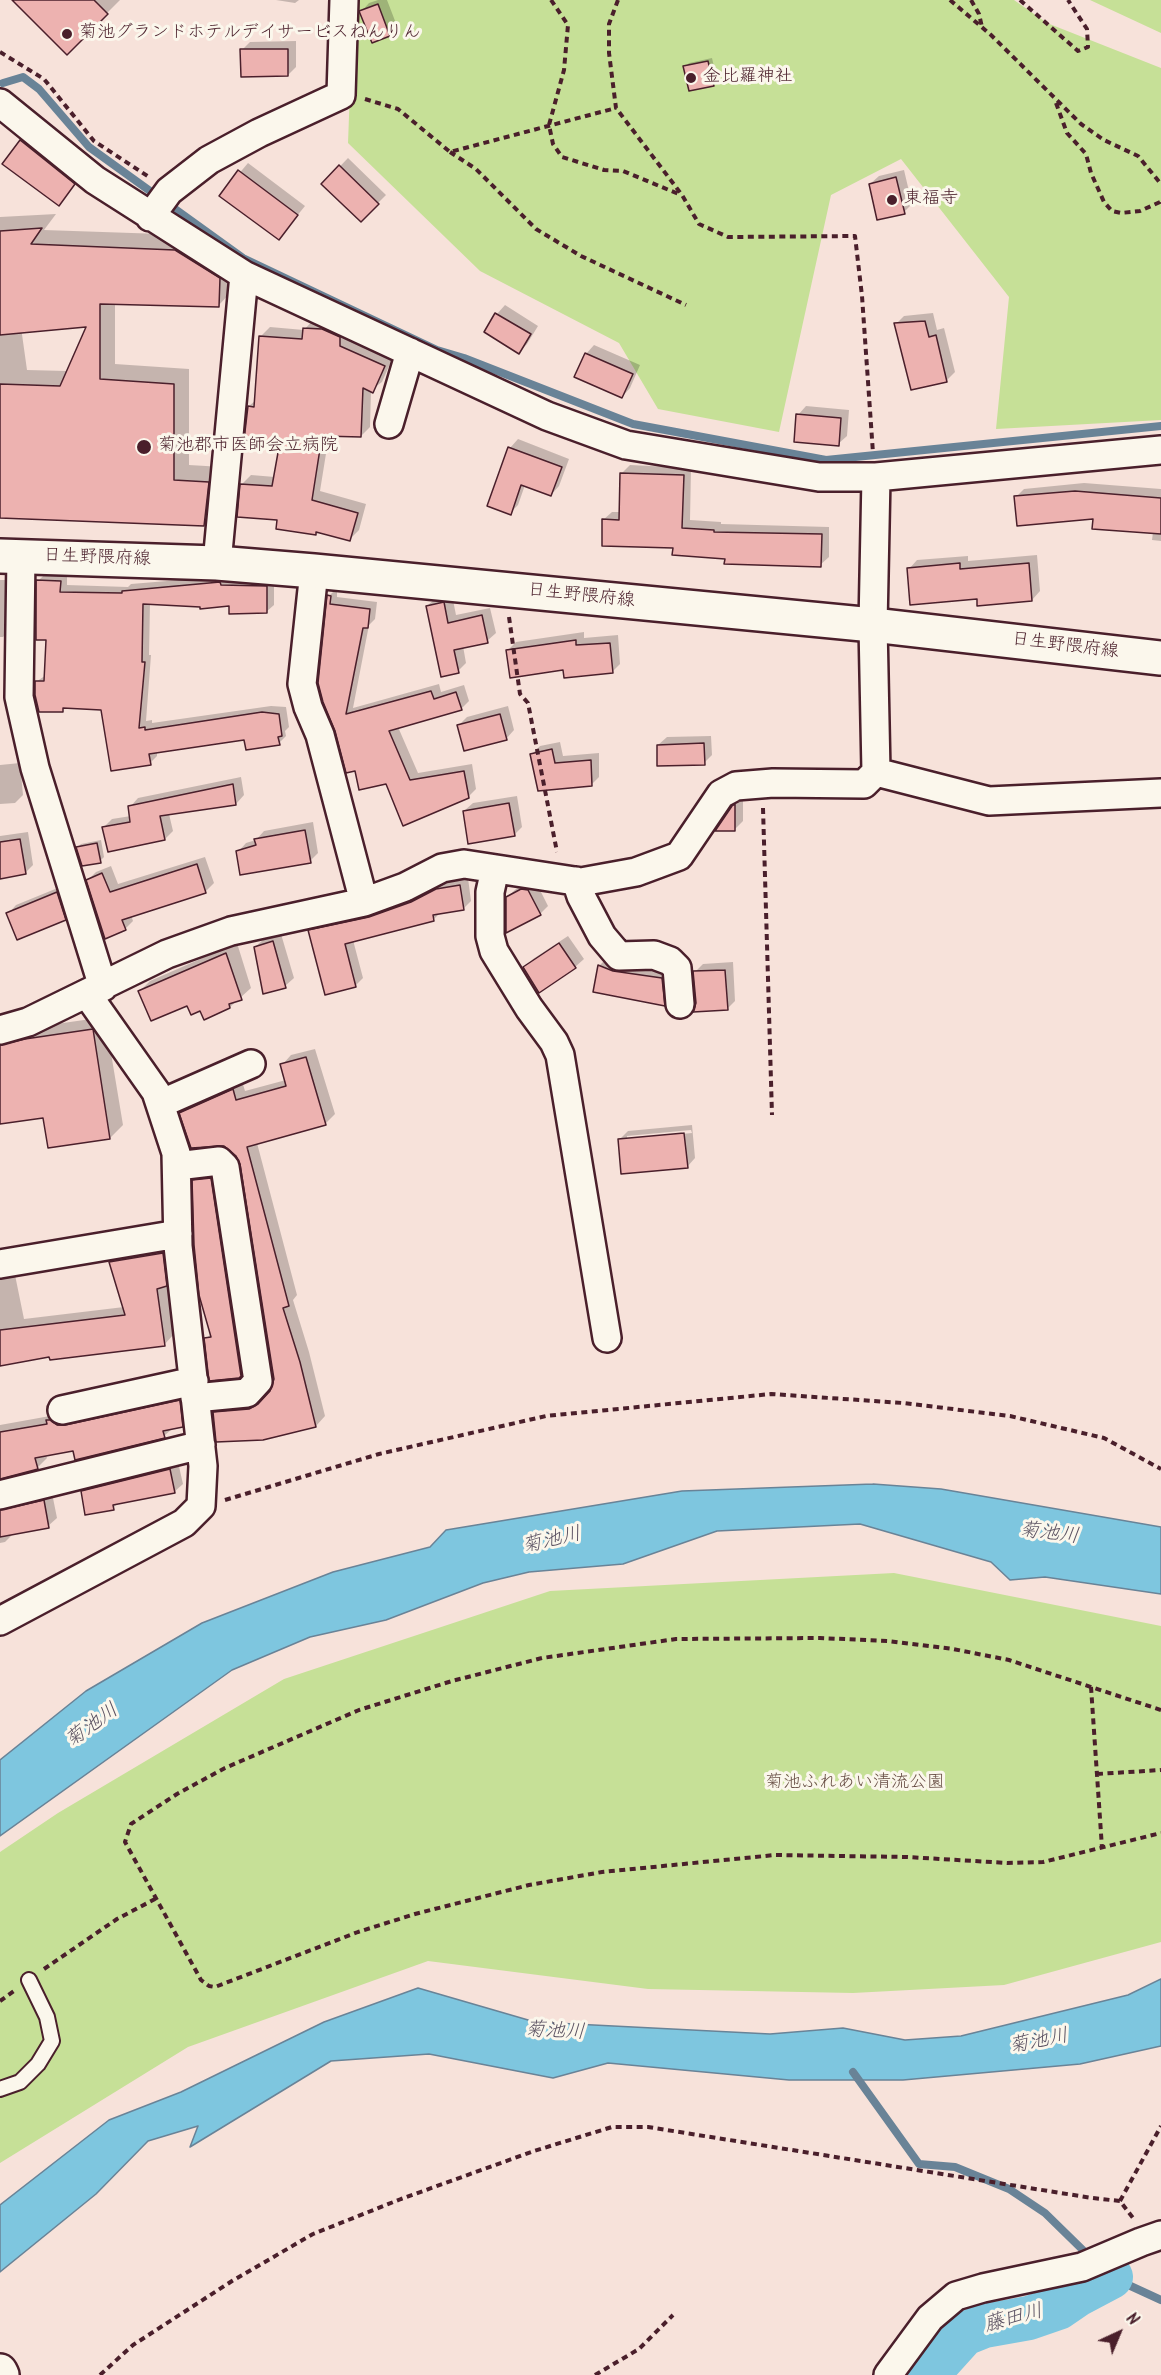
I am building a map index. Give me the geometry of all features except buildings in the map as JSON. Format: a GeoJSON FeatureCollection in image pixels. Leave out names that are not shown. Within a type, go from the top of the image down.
{"type":"FeatureCollection","features":[{"type":"Feature","properties":{"kind":"main road","name":"日生野隈府線"},"geometry":{"type":"LineString","coordinates":[[11,556],[217,563],[314,571],[873,625],[1161,658]]}},
{"type":"Feature","properties":{"kind":"main road"},"geometry":{"type":"LineString","coordinates":[[0,2371],[2,2375]]}},
{"type":"Feature","properties":{"kind":"street"},"geometry":{"type":"LineString","coordinates":[[150,217],[169,191],[209,160],[259,133],[340,95],[345,0]]}},
{"type":"Feature","properties":{"kind":"street"},"geometry":{"type":"LineString","coordinates":[[0,104],[95,180],[150,217],[244,274],[547,416],[626,445],[819,477],[876,477],[1161,450]]}},
{"type":"Feature","properties":{"kind":"street"},"geometry":{"type":"LineString","coordinates":[[217,563],[244,274]]}},
{"type":"Feature","properties":{"kind":"street"},"geometry":{"type":"LineString","coordinates":[[389,424],[410,352]]}},
{"type":"Feature","properties":{"kind":"street"},"geometry":{"type":"LineString","coordinates":[[0,1030],[28,1022],[167,954],[231,931],[364,902],[405,887],[442,868],[464,864],[566,879],[636,872],[679,856],[721,794],[736,786],[864,784],[876,772],[873,625],[876,477]]}},
{"type":"Feature","properties":{"kind":"street"},"geometry":{"type":"LineString","coordinates":[[0,1621],[184,1523],[201,1506],[203,1466],[178,1234],[176,1153],[156,1092],[95,991],[35,768],[19,697],[11,556]]}},
{"type":"Feature","properties":{"kind":"street"},"geometry":{"type":"LineString","coordinates":[[314,571],[302,684],[308,707],[320,735],[364,902]]}},
{"type":"Feature","properties":{"kind":"street"},"geometry":{"type":"LineString","coordinates":[[876,772],[989,801],[1161,793]]}},
{"type":"Feature","properties":{"kind":"street"},"geometry":{"type":"LineString","coordinates":[[495,869],[490,892],[490,936],[494,951],[529,1008],[554,1042],[560,1055],[607,1338]]}},
{"type":"Feature","properties":{"kind":"street"},"geometry":{"type":"LineString","coordinates":[[566,879],[581,896],[602,936],[619,956],[654,955],[670,961],[677,968],[680,1004]]}},
{"type":"Feature","properties":{"kind":"street"},"geometry":{"type":"LineString","coordinates":[[160,1104],[251,1064]]}},
{"type":"Feature","properties":{"kind":"street"},"geometry":{"type":"LineString","coordinates":[[62,1410],[194,1389],[247,1393],[258,1381],[225,1167],[219,1161],[177,1166]]}},
{"type":"Feature","properties":{"kind":"street"},"geometry":{"type":"LineString","coordinates":[[0,1264],[178,1234]]}},
{"type":"Feature","properties":{"kind":"street"},"geometry":{"type":"LineString","coordinates":[[0,1495],[201,1445]]}},
{"type":"Feature","properties":{"kind":"street"},"geometry":{"type":"LineString","coordinates":[[888,2375],[930,2318],[956,2296],[1082,2267],[1151,2238]]}},
{"type":"Feature","properties":{"kind":"lane"},"geometry":{"type":"LineString","coordinates":[[0,2089],[20,2082],[38,2064],[51,2041],[47,2017],[29,1980]]}},
{"type":"Feature","properties":{"kind":"path"},"geometry":{"type":"LineString","coordinates":[[551,0],[568,25],[564,70],[549,125],[553,144],[562,158],[604,170],[623,171],[682,195]]}},
{"type":"Feature","properties":{"kind":"path"},"geometry":{"type":"LineString","coordinates":[[618,0],[609,24],[609,53],[616,108],[682,195],[699,224],[728,237],[855,236],[862,296],[872,448]]}},
{"type":"Feature","properties":{"kind":"path"},"geometry":{"type":"LineString","coordinates":[[950,0],[1081,124],[1104,140],[1138,156],[1161,184]]}},
{"type":"Feature","properties":{"kind":"path"},"geometry":{"type":"LineString","coordinates":[[971,0],[979,14],[982,28]]}},
{"type":"Feature","properties":{"kind":"path"},"geometry":{"type":"LineString","coordinates":[[1020,0],[1078,51],[1088,47],[1086,29],[1068,0]]}},
{"type":"Feature","properties":{"kind":"path"},"geometry":{"type":"LineString","coordinates":[[0,52],[44,79],[94,141],[169,191]]}},
{"type":"Feature","properties":{"kind":"path"},"geometry":{"type":"LineString","coordinates":[[340,95],[372,100],[398,109],[450,152],[476,169],[536,229],[580,256],[686,305]]}},
{"type":"Feature","properties":{"kind":"path"},"geometry":{"type":"LineString","coordinates":[[1055,99],[1067,133],[1086,154],[1091,173],[1104,202],[1112,211],[1121,213],[1140,211],[1161,200]]}},
{"type":"Feature","properties":{"kind":"path"},"geometry":{"type":"LineString","coordinates":[[450,152],[616,108]]}},
{"type":"Feature","properties":{"kind":"path"},"geometry":{"type":"LineString","coordinates":[[505,590],[520,694],[528,703],[558,860],[566,879]]}},
{"type":"Feature","properties":{"kind":"path"},"geometry":{"type":"LineString","coordinates":[[763,784],[772,1115]]}},
{"type":"Feature","properties":{"kind":"path"},"geometry":{"type":"LineString","coordinates":[[201,1506],[378,1454],[546,1416],[771,1394],[903,1403],[1010,1416],[1104,1438],[1161,1469]]}},
{"type":"Feature","properties":{"kind":"path"},"geometry":{"type":"LineString","coordinates":[[1161,1710],[1009,1660],[953,1649],[888,1641],[755,1637],[676,1639],[542,1658],[452,1681],[359,1710],[256,1754],[177,1794],[131,1824],[125,1842],[201,1980],[209,1986],[216,1987],[358,1932],[415,1914],[529,1885],[602,1872],[775,1856],[907,1857],[1007,1863],[1034,1862],[1161,1833]]}},
{"type":"Feature","properties":{"kind":"path"},"geometry":{"type":"LineString","coordinates":[[1091,1688],[1102,1848]]}},
{"type":"Feature","properties":{"kind":"path"},"geometry":{"type":"LineString","coordinates":[[1097,1774],[1161,1770]]}},
{"type":"Feature","properties":{"kind":"path"},"geometry":{"type":"LineString","coordinates":[[44,1969],[117,1919],[155,1899]]}},
{"type":"Feature","properties":{"kind":"path"},"geometry":{"type":"LineString","coordinates":[[0,2001],[13,1991]]}},
{"type":"Feature","properties":{"kind":"path"},"geometry":{"type":"LineString","coordinates":[[1120,2201],[1161,2126]]}},
{"type":"Feature","properties":{"kind":"path"},"geometry":{"type":"LineString","coordinates":[[100,2375],[133,2345],[232,2281],[313,2234],[401,2199],[534,2151],[612,2127],[648,2127],[1120,2201],[1151,2238]]}},
{"type":"Feature","properties":{"kind":"path"},"geometry":{"type":"LineString","coordinates":[[596,2375],[639,2349],[673,2314]]}},
{"type":"Feature","properties":{"kind":"green space"},"geometry":{"type":"Polygon","coordinates":[[[360,0],[1014,0],[1047,23],[1161,68],[1161,420],[996,429],[1009,297],[901,159],[831,195],[779,432],[658,409],[619,343],[480,271],[348,143],[353,10],[360,0]]]}},
{"type":"Feature","properties":{"kind":"green space"},"geometry":{"type":"Polygon","coordinates":[[[1090,0],[1161,0],[1161,33],[1090,0]]]}},
{"type":"Feature","properties":{"kind":"green space","name":"菊池ふれあい清流公園"},"geometry":{"type":"Polygon","coordinates":[[[894,1573],[1161,1626],[1161,1942],[1004,1985],[853,1993],[648,1989],[428,1961],[188,2047],[0,2163],[0,1852],[58,1813],[284,1679],[550,1591],[894,1573]]]}},
{"type":"Feature","properties":{"kind":"water","name":"菊池川"},"geometry":{"type":"Polygon","coordinates":[[[873,1484],[941,1489],[1161,1527],[1161,1594],[1045,1577],[1010,1580],[991,1562],[860,1524],[717,1531],[623,1564],[529,1572],[483,1583],[386,1620],[310,1637],[232,1670],[0,1836],[0,1760],[86,1691],[202,1623],[333,1572],[430,1547],[446,1530],[682,1491],[873,1484]]]}},
{"type":"Feature","properties":{"kind":"water","name":"菊池川"},"geometry":{"type":"Polygon","coordinates":[[[1161,1979],[1161,2046],[1080,2064],[903,2080],[789,2080],[608,2063],[553,2078],[429,2054],[331,2061],[190,2147],[198,2126],[148,2141],[96,2194],[0,2272],[0,2205],[109,2120],[181,2092],[324,2022],[418,1988],[535,2022],[770,2034],[843,2028],[905,2040],[961,2036],[1128,1995],[1161,1979]]]}},
{"type":"Feature","properties":{"kind":"waterway"},"geometry":{"type":"LineString","coordinates":[[3,83],[23,77],[39,89],[89,147],[243,258],[437,350],[464,358],[633,424],[826,460],[1161,426]]}},
{"type":"Feature","properties":{"kind":"waterway"},"geometry":{"type":"LineString","coordinates":[[853,2072],[919,2164],[955,2167],[1009,2189],[1045,2213],[1091,2258]]}},
{"type":"Feature","properties":{"kind":"waterway"},"geometry":{"type":"LineString","coordinates":[[1100,2266],[1111,2277],[1161,2300]]}},
{"type":"Feature","properties":{"kind":"waterway","name":"藤田川"},"geometry":{"type":"LineString","coordinates":[[927,2375],[964,2334],[984,2326],[1029,2318],[1058,2308],[1111,2277]]}},
{"type":"Feature","properties":{"kind":"place","name":"菊池グランドホテルデイサービスねんりん"},"geometry":{"type":"Point","coordinates":[67,34]}},
{"type":"Feature","properties":{"kind":"place","name":"金比羅神社"},"geometry":{"type":"Point","coordinates":[691,78]}},
{"type":"Feature","properties":{"kind":"place","name":"東福寺"},"geometry":{"type":"Point","coordinates":[892,200]}},
{"type":"Feature","properties":{"kind":"place","name":"菊池郡市医師会立病院"},"geometry":{"type":"Point","coordinates":[144,447]}}]}
